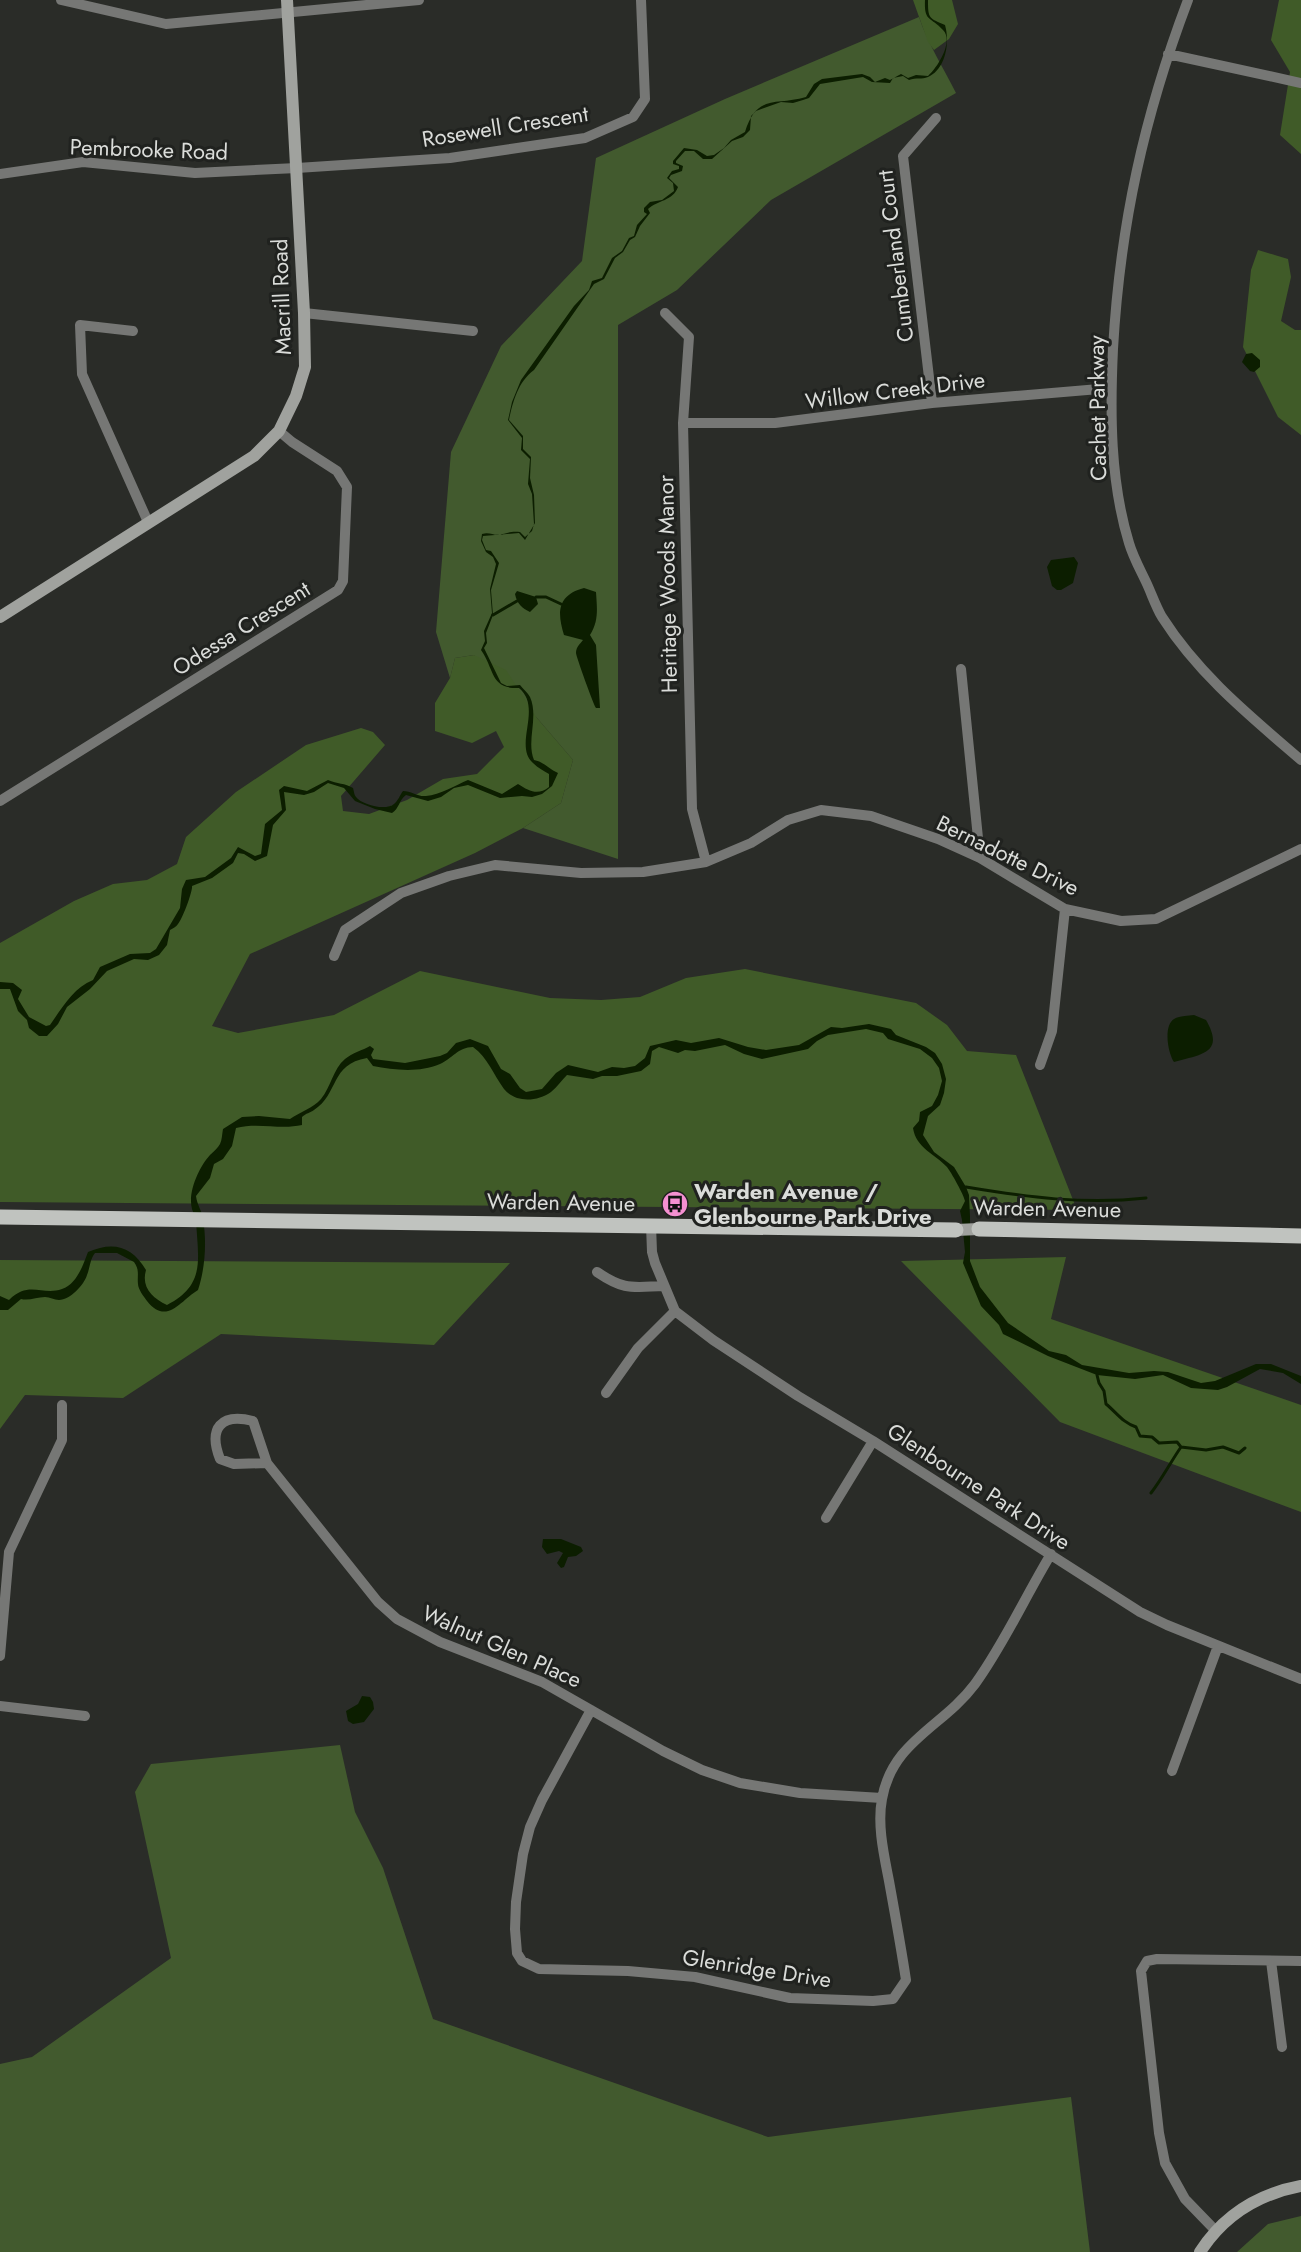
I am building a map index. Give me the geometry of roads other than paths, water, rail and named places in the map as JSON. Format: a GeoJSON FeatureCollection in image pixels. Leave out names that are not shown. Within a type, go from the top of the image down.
{"type":"FeatureCollection","features":[{"type":"Feature","properties":{"kind":"main road","name":"Warden Avenue"},"geometry":{"type":"LineString","coordinates":[[0,1217],[956,1230]]}},
{"type":"Feature","properties":{"kind":"main road","name":"Warden Avenue"},"geometry":{"type":"LineString","coordinates":[[979,1229],[1301,1236]]}},
{"type":"Feature","properties":{"kind":"street"},"geometry":{"type":"LineString","coordinates":[[61,0],[166,24],[287,6],[419,0]]}},
{"type":"Feature","properties":{"kind":"street","name":"Rosewell Crescent"},"geometry":{"type":"LineString","coordinates":[[297,168],[450,158],[585,138],[633,117],[645,99],[641,0]]}},
{"type":"Feature","properties":{"kind":"street","name":"Cachet Parkway"},"geometry":{"type":"LineString","coordinates":[[1188,0],[1168,54],[1146,127],[1127,218],[1117,288],[1111,388],[1114,465],[1129,544],[1161,616],[1199,668],[1301,760]]}},
{"type":"Feature","properties":{"kind":"street","name":"Macrill Road"},"geometry":{"type":"LineString","coordinates":[[0,617],[254,456],[279,431],[296,396],[305,367],[304,312],[287,6]]}},
{"type":"Feature","properties":{"kind":"street"},"geometry":{"type":"LineString","coordinates":[[1168,54],[1301,83]]}},
{"type":"Feature","properties":{"kind":"street","name":"Cumberland Court"},"geometry":{"type":"LineString","coordinates":[[932,403],[903,156],[936,118]]}},
{"type":"Feature","properties":{"kind":"street","name":"Pembrooke Road"},"geometry":{"type":"LineString","coordinates":[[0,174],[83,162],[195,173],[297,168]]}},
{"type":"Feature","properties":{"kind":"street"},"geometry":{"type":"LineString","coordinates":[[304,312],[473,331]]}},
{"type":"Feature","properties":{"kind":"street","name":"Heritage Woods Manor"},"geometry":{"type":"LineString","coordinates":[[665,313],[689,337],[683,423],[692,809],[706,862]]}},
{"type":"Feature","properties":{"kind":"street"},"geometry":{"type":"LineString","coordinates":[[133,331],[80,325],[82,374],[148,522]]}},
{"type":"Feature","properties":{"kind":"street","name":"Willow Creek Drive"},"geometry":{"type":"LineString","coordinates":[[683,423],[775,423],[932,403],[1111,388]]}},
{"type":"Feature","properties":{"kind":"street","name":"Odessa Crescent"},"geometry":{"type":"LineString","coordinates":[[0,801],[338,590],[343,581],[347,487],[337,471],[279,431]]}},
{"type":"Feature","properties":{"kind":"street"},"geometry":{"type":"LineString","coordinates":[[961,669],[980,858]]}},
{"type":"Feature","properties":{"kind":"street","name":"Bernadotte Drive"},"geometry":{"type":"LineString","coordinates":[[333,956],[345,930],[401,893],[449,876],[495,865],[591,873],[643,872],[706,862],[751,843],[788,820],[821,810],[871,816],[938,839],[980,858],[1065,909],[1121,921],[1156,919],[1301,849]]}},
{"type":"Feature","properties":{"kind":"street"},"geometry":{"type":"LineString","coordinates":[[1040,1065],[1052,1031],[1065,909]]}},
{"type":"Feature","properties":{"kind":"street","name":"Glenbourne Park Drive"},"geometry":{"type":"LineString","coordinates":[[651,1225],[652,1252],[675,1311],[713,1340],[1140,1612],[1301,1679]]}},
{"type":"Feature","properties":{"kind":"street","name":"Warden Avenue"},"geometry":{"type":"LineString","coordinates":[[956,1230],[979,1229]]}},
{"type":"Feature","properties":{"kind":"street"},"geometry":{"type":"LineString","coordinates":[[597,1272],[614,1284],[623,1286],[664,1286]]}},
{"type":"Feature","properties":{"kind":"street"},"geometry":{"type":"LineString","coordinates":[[606,1393],[639,1348],[675,1311]]}},
{"type":"Feature","properties":{"kind":"street"},"geometry":{"type":"LineString","coordinates":[[0,1656],[4,1550],[62,1440],[62,1405]]}},
{"type":"Feature","properties":{"kind":"street","name":"Walnut Glen Place"},"geometry":{"type":"LineString","coordinates":[[267,1463],[234,1464],[219,1459],[214,1434],[223,1422],[239,1418],[253,1421],[267,1463],[378,1602],[397,1619],[440,1642],[543,1682],[692,1765],[740,1783],[800,1793],[882,1798]]}},
{"type":"Feature","properties":{"kind":"street"},"geometry":{"type":"LineString","coordinates":[[826,1518],[873,1441]]}},
{"type":"Feature","properties":{"kind":"street","name":"Glenridge Drive"},"geometry":{"type":"LineString","coordinates":[[591,1710],[530,1827],[523,1854],[516,1902],[517,1953],[522,1961],[539,1969],[628,1971],[695,1977],[790,1998],[873,2001],[892,1999],[906,1980],[880,1813],[888,1775],[906,1749],[960,1703],[981,1676],[1051,1554]]}},
{"type":"Feature","properties":{"kind":"street"},"geometry":{"type":"LineString","coordinates":[[1172,1771],[1218,1646]]}},
{"type":"Feature","properties":{"kind":"street"},"geometry":{"type":"LineString","coordinates":[[0,1706],[85,1716]]}},
{"type":"Feature","properties":{"kind":"street"},"geometry":{"type":"LineString","coordinates":[[1215,2230],[1185,2199],[1166,2163],[1159,2133],[1141,1971],[1147,1962],[1157,1959],[1301,1961]]}},
{"type":"Feature","properties":{"kind":"street"},"geometry":{"type":"LineString","coordinates":[[1271,1961],[1282,2047]]}},
{"type":"Feature","properties":{"kind":"street"},"geometry":{"type":"LineString","coordinates":[[1200,2252],[1215,2230],[1248,2204],[1274,2193],[1301,2186]]}},
{"type":"Feature","properties":{"kind":"waterway"},"geometry":{"type":"LineString","coordinates":[[536,597],[546,597],[561,604]]}},
{"type":"Feature","properties":{"kind":"waterway"},"geometry":{"type":"LineString","coordinates":[[493,615],[517,601]]}},
{"type":"Feature","properties":{"kind":"waterway"},"geometry":{"type":"LineString","coordinates":[[966,1187],[1056,1199],[1101,1201],[1146,1198]]}},
{"type":"Feature","properties":{"kind":"waterway"},"geometry":{"type":"LineString","coordinates":[[1097,1375],[1104,1391],[1106,1404],[1123,1420],[1136,1427],[1140,1436],[1152,1437],[1159,1443],[1177,1442],[1181,1447],[1206,1450],[1223,1447],[1239,1453],[1245,1448]]}},
{"type":"Feature","properties":{"kind":"waterway"},"geometry":{"type":"LineString","coordinates":[[1151,1493],[1181,1447]]}},
{"type":"Feature","properties":{"kind":"place","name":"Warden Avenue / Glenbourne Park Drive"},"geometry":{"type":"Point","coordinates":[675,1204]}}]}
